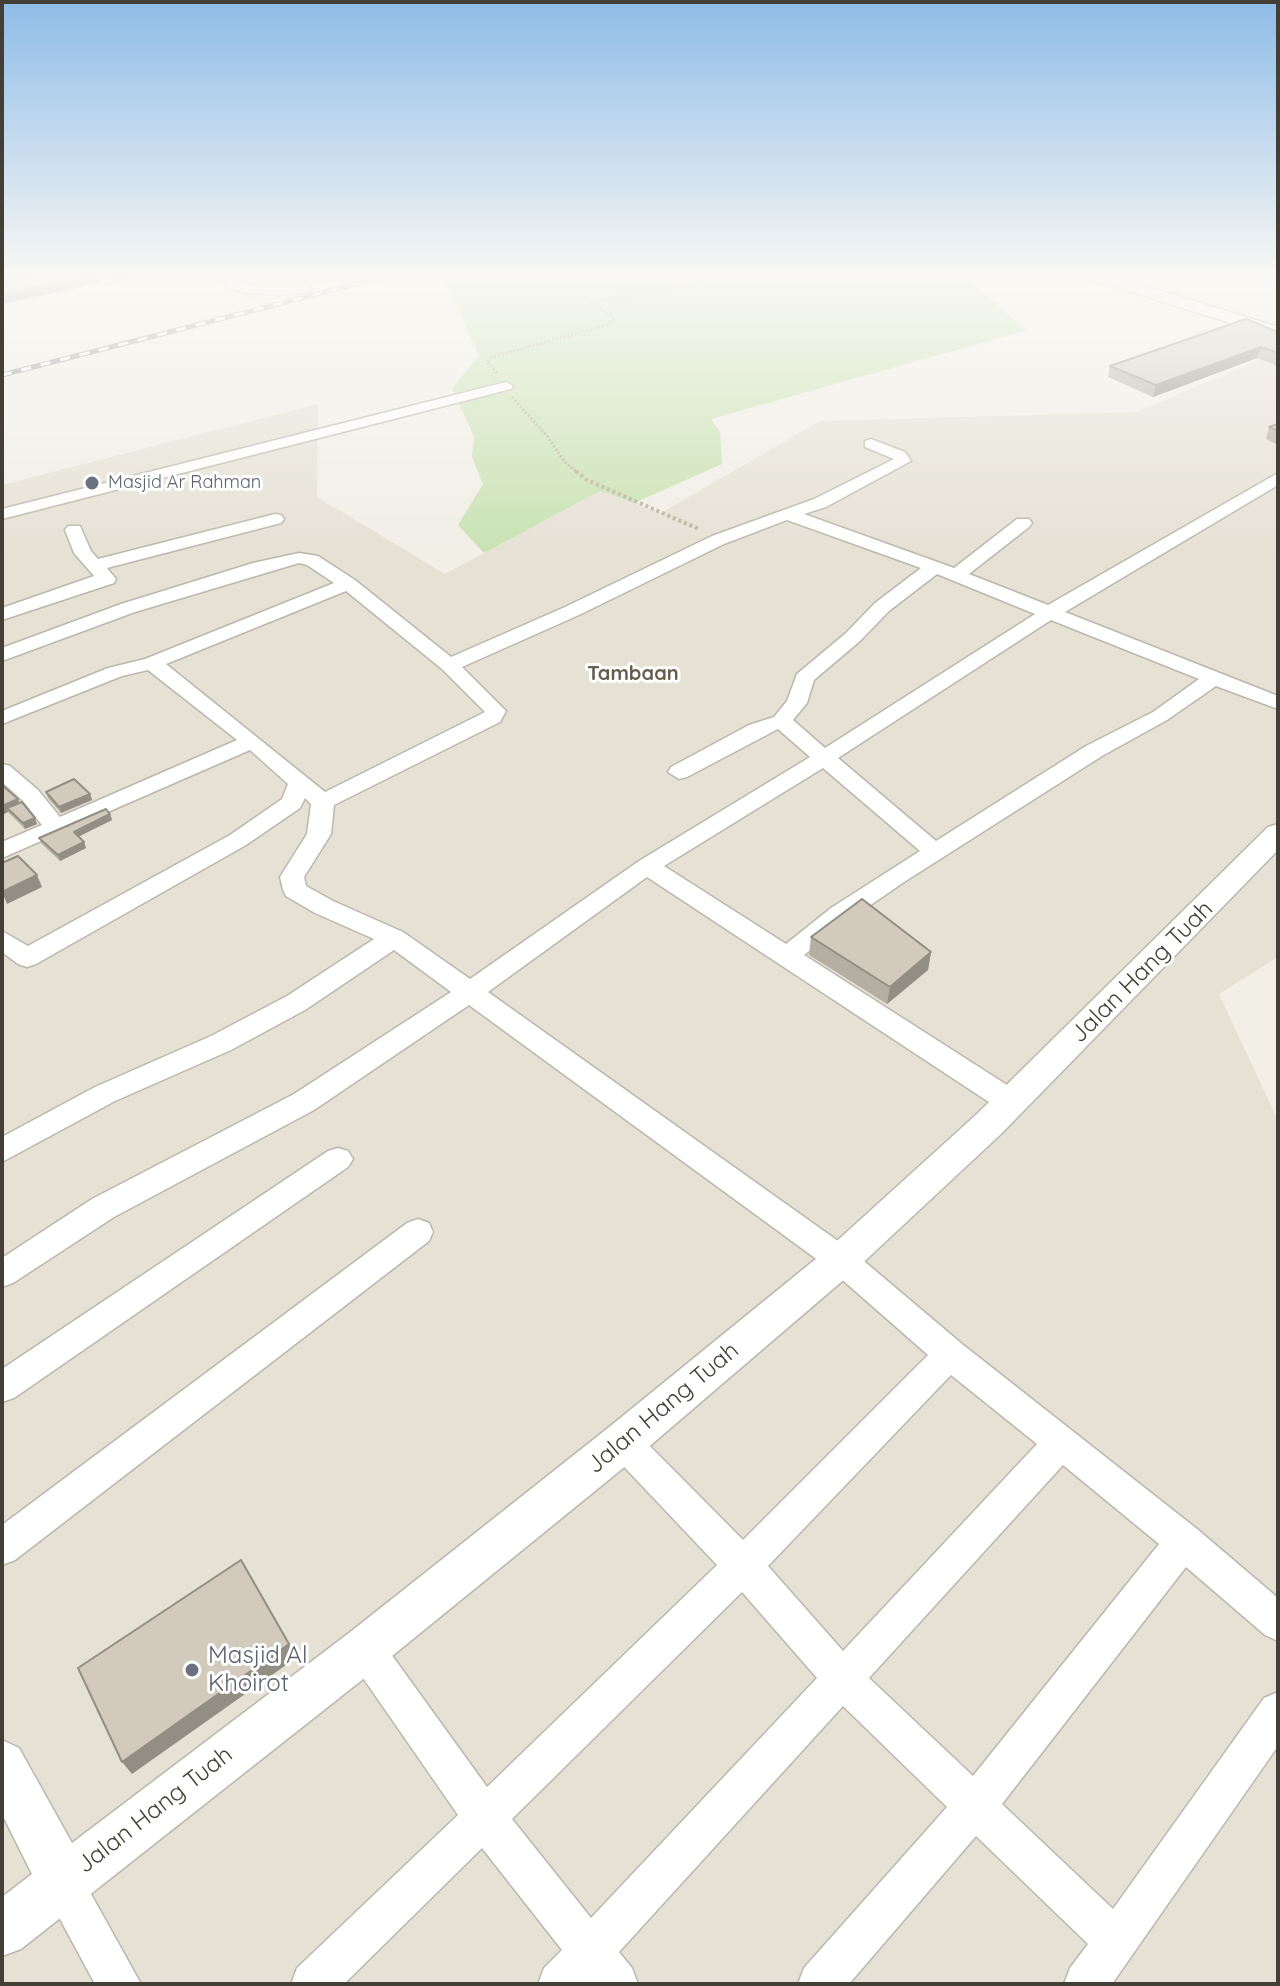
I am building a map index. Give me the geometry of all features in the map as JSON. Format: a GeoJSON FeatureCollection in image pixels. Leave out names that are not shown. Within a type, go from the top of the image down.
{"type":"FeatureCollection","features":[{"type":"Feature","properties":{"kind":"street"},"geometry":{"type":"LineString","coordinates":[[2,514],[506,386]]}},
{"type":"Feature","properties":{"kind":"street"},"geometry":{"type":"LineString","coordinates":[[449,665],[572,611],[718,540],[820,503],[903,461],[899,455],[871,444]]}},
{"type":"Feature","properties":{"kind":"street"},"geometry":{"type":"LineString","coordinates":[[2,1274],[103,1208],[304,1102],[470,992],[647,866],[824,758],[1049,613],[1278,478]]}},
{"type":"Feature","properties":{"kind":"street"},"geometry":{"type":"LineString","coordinates":[[787,514],[935,567],[1278,703]]}},
{"type":"Feature","properties":{"kind":"street"},"geometry":{"type":"LineString","coordinates":[[2,614],[101,572],[275,519]]}},
{"type":"Feature","properties":{"kind":"street"},"geometry":{"type":"LineString","coordinates":[[956,576],[1023,523]]}},
{"type":"Feature","properties":{"kind":"street"},"geometry":{"type":"LineString","coordinates":[[74,530],[83,553],[128,608]]}},
{"type":"Feature","properties":{"kind":"street"},"geometry":{"type":"LineString","coordinates":[[2,655],[128,608],[299,558],[312,560],[348,584],[449,665],[496,711],[493,718],[323,802]]}},
{"type":"Feature","properties":{"kind":"street"},"geometry":{"type":"LineString","coordinates":[[679,772],[757,730],[781,721],[797,703],[804,678],[853,637],[882,607],[935,567]]}},
{"type":"Feature","properties":{"kind":"street"},"geometry":{"type":"LineString","coordinates":[[2,718],[115,672],[152,663],[348,584]]}},
{"type":"Feature","properties":{"kind":"street"},"geometry":{"type":"LineString","coordinates":[[152,663],[252,741],[323,802]]}},
{"type":"Feature","properties":{"kind":"street"},"geometry":{"type":"LineString","coordinates":[[787,956],[840,914],[1094,751],[1160,716],[1212,679]]}},
{"type":"Feature","properties":{"kind":"street"},"geometry":{"type":"LineString","coordinates":[[781,721],[936,853]]}},
{"type":"Feature","properties":{"kind":"street"},"geometry":{"type":"LineString","coordinates":[[2,851],[252,741]]}},
{"type":"Feature","properties":{"kind":"street"},"geometry":{"type":"LineString","coordinates":[[2,771],[30,795],[56,827]]}},
{"type":"Feature","properties":{"kind":"street"},"geometry":{"type":"LineString","coordinates":[[2,940],[27,958],[238,840],[292,803],[300,782]]}},
{"type":"Feature","properties":{"kind":"street"},"geometry":{"type":"LineString","coordinates":[[323,802],[319,834],[292,877],[295,890],[324,907],[394,938],[841,1260],[950,1354],[1184,1541],[1278,1622]]}},
{"type":"Feature","properties":{"kind":"street","name":"Jalan Hang Tuah"},"geometry":{"type":"LineString","coordinates":[[2,1930],[365,1649],[623,1442],[841,1260],[1011,1102],[1278,833]]}},
{"type":"Feature","properties":{"kind":"street"},"geometry":{"type":"LineString","coordinates":[[647,866],[1011,1102]]}},
{"type":"Feature","properties":{"kind":"street"},"geometry":{"type":"LineString","coordinates":[[2,1151],[105,1094],[221,1043],[296,1003],[394,938]]}},
{"type":"Feature","properties":{"kind":"street"},"geometry":{"type":"LineString","coordinates":[[2,1387],[338,1159]]}},
{"type":"Feature","properties":{"kind":"street"},"geometry":{"type":"LineString","coordinates":[[2,1547],[418,1232]]}},
{"type":"Feature","properties":{"kind":"street"},"geometry":{"type":"LineString","coordinates":[[313,1984],[743,1566],[950,1354]]}},
{"type":"Feature","properties":{"kind":"street"},"geometry":{"type":"LineString","coordinates":[[623,1442],[743,1566],[844,1680],[1115,1941]]}},
{"type":"Feature","properties":{"kind":"street"},"geometry":{"type":"LineString","coordinates":[[560,1984],[603,1968],[844,1680],[1061,1443]]}},
{"type":"Feature","properties":{"kind":"street"},"geometry":{"type":"LineString","coordinates":[[820,1984],[974,1807],[1184,1541]]}},
{"type":"Feature","properties":{"kind":"street"},"geometry":{"type":"LineString","coordinates":[[365,1649],[483,1816],[603,1968]]}},
{"type":"Feature","properties":{"kind":"street"},"geometry":{"type":"LineString","coordinates":[[1086,1984],[1278,1712]]}},
{"type":"Feature","properties":{"kind":"street"},"geometry":{"type":"LineString","coordinates":[[2,1765],[50,1851],[61,1882],[119,1984]]}},
{"type":"Feature","properties":{"kind":"path"},"geometry":{"type":"LineString","coordinates":[[492,367],[504,378],[506,386],[564,461],[587,480],[659,509],[718,540]]}},
{"type":"Feature","properties":{"kind":"shaded area"},"geometry":{"type":"Polygon","coordinates":[[[1243,367],[1278,367],[1278,957],[1219,994],[1278,1121],[1278,1984],[2,1984],[2,485],[318,404],[317,497],[445,574],[600,491],[661,513],[820,421],[1136,412],[1243,367]]]}},
{"type":"Feature","properties":{"kind":"green space"},"geometry":{"type":"Polygon","coordinates":[[[470,367],[897,367],[711,419],[720,432],[722,464],[634,503],[600,491],[484,553],[458,525],[483,484],[472,457],[474,436],[452,389],[470,367]]]}},
{"type":"Feature","properties":{"kind":"building"},"geometry":{"type":"Polygon","coordinates":[[[1112,367],[1207,367],[1156,385],[1112,367]]]}},
{"type":"Feature","properties":{"kind":"building"},"geometry":{"type":"Polygon","coordinates":[[[74,779],[90,794],[59,807],[46,792],[74,779]]]}},
{"type":"Feature","properties":{"kind":"building"},"geometry":{"type":"Polygon","coordinates":[[[2,785],[18,799],[2,806],[2,785]]]}},
{"type":"Feature","properties":{"kind":"building"},"geometry":{"type":"Polygon","coordinates":[[[22,802],[35,818],[23,823],[7,808],[22,802]]]}},
{"type":"Feature","properties":{"kind":"building"},"geometry":{"type":"Polygon","coordinates":[[[106,809],[110,814],[74,832],[84,842],[58,855],[39,838],[106,809]]]}},
{"type":"Feature","properties":{"kind":"building"},"geometry":{"type":"Polygon","coordinates":[[[18,856],[37,875],[2,892],[2,863],[18,856]]]}},
{"type":"Feature","properties":{"kind":"building"},"geometry":{"type":"Polygon","coordinates":[[[862,899],[931,952],[890,987],[811,937],[862,899]]]}},
{"type":"Feature","properties":{"kind":"building","name":"Masjid Al Khoirot"},"geometry":{"type":"Polygon","coordinates":[[[241,1560],[289,1644],[122,1762],[78,1668],[241,1560]]]}},
{"type":"Feature","properties":{"kind":"railway"},"geometry":{"type":"LineString","coordinates":[[2,375],[34,367]]}},
{"type":"Feature","properties":{"kind":"place","name":"Masjid Ar Rahman"},"geometry":{"type":"Point","coordinates":[92,483]}},
{"type":"Feature","properties":{"kind":"place","name":"Masjid Al Khoirot"},"geometry":{"type":"Point","coordinates":[192,1670]}},
{"type":"Feature","properties":{"kind":"district","name":"Tambaan"},"geometry":{"type":"Point","coordinates":[633,674]}}]}
